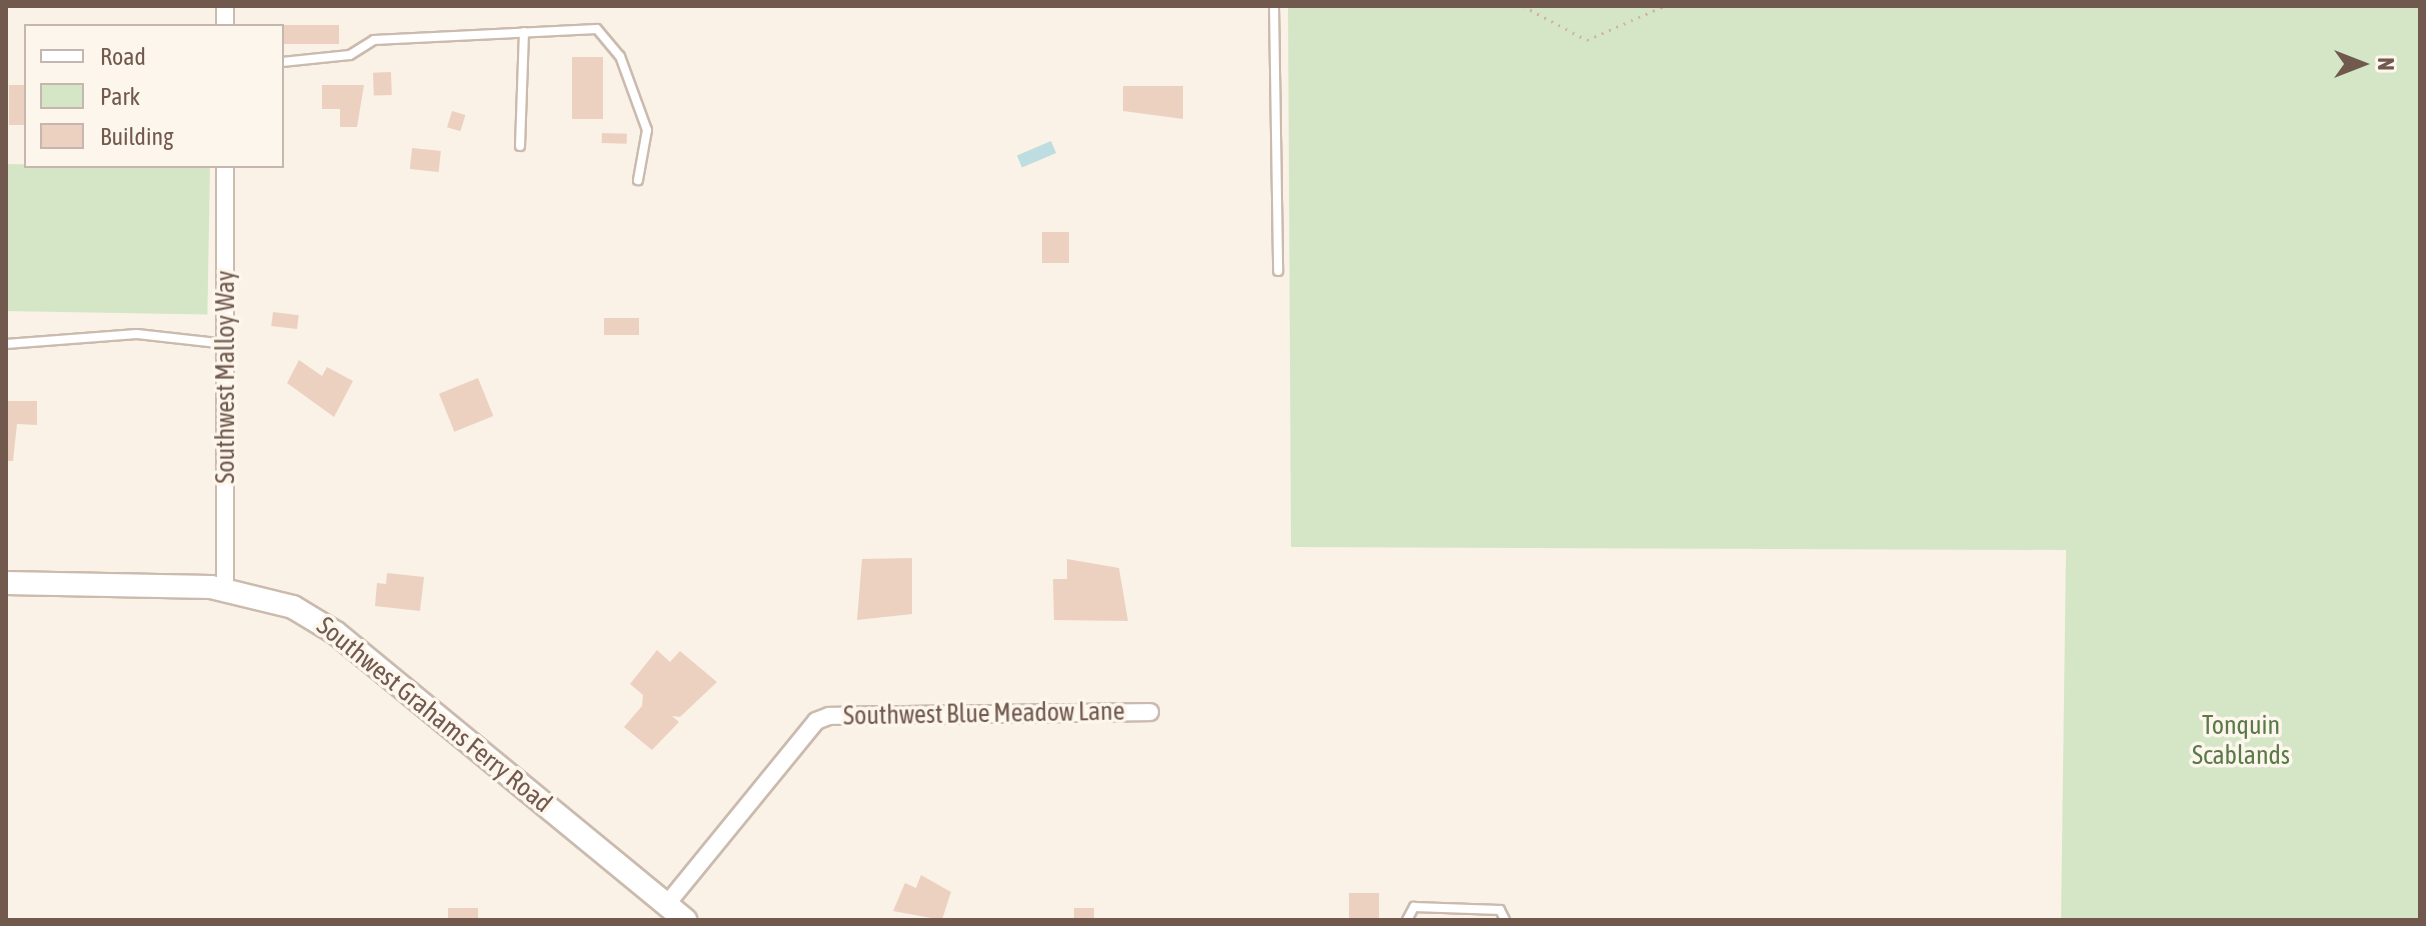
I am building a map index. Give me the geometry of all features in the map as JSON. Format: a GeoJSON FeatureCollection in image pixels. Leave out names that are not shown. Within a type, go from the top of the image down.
{"type":"FeatureCollection","features":[{"type":"Feature","properties":{"kind":"main road","name":"Southwest Grahams Ferry Road"},"geometry":{"type":"LineString","coordinates":[[6,583],[225,589],[275,598],[315,618],[685,920]]}},
{"type":"Feature","properties":{"kind":"street","name":"Southwest Malloy Way"},"geometry":{"type":"LineString","coordinates":[[225,168],[225,589]]}},
{"type":"Feature","properties":{"kind":"street","name":"Southwest Blue Meadow Lane"},"geometry":{"type":"LineString","coordinates":[[667,904],[816,721],[829,716],[1150,712]]}},
{"type":"Feature","properties":{"kind":"lane"},"geometry":{"type":"LineString","coordinates":[[1274,6],[1278,271]]}},
{"type":"Feature","properties":{"kind":"lane"},"geometry":{"type":"LineString","coordinates":[[284,62],[350,55],[374,40],[586,27],[614,44],[647,130],[638,180]]}},
{"type":"Feature","properties":{"kind":"lane"},"geometry":{"type":"LineString","coordinates":[[520,146],[524,32]]}},
{"type":"Feature","properties":{"kind":"lane"},"geometry":{"type":"LineString","coordinates":[[6,344],[137,334],[227,344]]}},
{"type":"Feature","properties":{"kind":"lane"},"geometry":{"type":"LineString","coordinates":[[1407,920],[1414,907],[1500,910],[1505,920]]}},
{"type":"Feature","properties":{"kind":"path"},"geometry":{"type":"LineString","coordinates":[[1523,6],[1587,40],[1664,6]]}},
{"type":"Feature","properties":{"kind":"green space","name":"Tonquin Scablands"},"geometry":{"type":"Polygon","coordinates":[[[1288,6],[2420,6],[2420,920],[2061,920],[2066,550],[1291,547],[1288,6]]]}},
{"type":"Feature","properties":{"kind":"green space"},"geometry":{"type":"Polygon","coordinates":[[[6,164],[24,164],[24,168],[210,168],[207,315],[6,311],[6,164]]]}},
{"type":"Feature","properties":{"kind":"water"},"geometry":{"type":"Polygon","coordinates":[[[1051,141],[1056,153],[1022,167],[1017,155],[1051,141]]]}},
{"type":"Feature","properties":{"kind":"building"},"geometry":{"type":"Polygon","coordinates":[[[284,25],[339,25],[339,44],[284,44],[284,25]]]}},
{"type":"Feature","properties":{"kind":"building"},"geometry":{"type":"Polygon","coordinates":[[[572,57],[603,57],[603,119],[572,119],[572,57]]]}},
{"type":"Feature","properties":{"kind":"building"},"geometry":{"type":"Polygon","coordinates":[[[391,72],[392,95],[374,96],[373,73],[391,72]]]}},
{"type":"Feature","properties":{"kind":"building"},"geometry":{"type":"Polygon","coordinates":[[[9,85],[24,85],[24,125],[9,125],[9,85]]]}},
{"type":"Feature","properties":{"kind":"building"},"geometry":{"type":"Polygon","coordinates":[[[322,85],[364,85],[357,127],[340,127],[340,109],[322,109],[322,85]]]}},
{"type":"Feature","properties":{"kind":"building"},"geometry":{"type":"Polygon","coordinates":[[[1123,86],[1183,86],[1183,119],[1123,111],[1123,86]]]}},
{"type":"Feature","properties":{"kind":"building"},"geometry":{"type":"Polygon","coordinates":[[[452,111],[465,115],[460,131],[447,127],[452,111]]]}},
{"type":"Feature","properties":{"kind":"building"},"geometry":{"type":"Polygon","coordinates":[[[602,133],[627,134],[627,144],[602,143],[602,133]]]}},
{"type":"Feature","properties":{"kind":"building"},"geometry":{"type":"Polygon","coordinates":[[[412,148],[441,151],[439,172],[410,169],[412,148]]]}},
{"type":"Feature","properties":{"kind":"building"},"geometry":{"type":"Polygon","coordinates":[[[1042,232],[1069,232],[1069,263],[1042,263],[1042,232]]]}},
{"type":"Feature","properties":{"kind":"building"},"geometry":{"type":"Polygon","coordinates":[[[273,312],[299,315],[297,329],[271,326],[273,312]]]}},
{"type":"Feature","properties":{"kind":"building"},"geometry":{"type":"Polygon","coordinates":[[[604,318],[639,318],[639,335],[604,335],[604,318]]]}},
{"type":"Feature","properties":{"kind":"building"},"geometry":{"type":"Polygon","coordinates":[[[299,360],[322,376],[327,367],[353,381],[334,417],[287,383],[299,360]]]}},
{"type":"Feature","properties":{"kind":"building"},"geometry":{"type":"Polygon","coordinates":[[[478,378],[493,416],[454,432],[439,394],[478,378]]]}},
{"type":"Feature","properties":{"kind":"building"},"geometry":{"type":"Polygon","coordinates":[[[6,401],[37,401],[37,425],[17,424],[13,461],[6,461],[6,401]]]}},
{"type":"Feature","properties":{"kind":"building"},"geometry":{"type":"Polygon","coordinates":[[[912,558],[912,614],[857,620],[862,559],[912,558]]]}},
{"type":"Feature","properties":{"kind":"building"},"geometry":{"type":"Polygon","coordinates":[[[1067,559],[1119,568],[1128,621],[1054,620],[1053,579],[1067,579],[1067,559]]]}},
{"type":"Feature","properties":{"kind":"building"},"geometry":{"type":"Polygon","coordinates":[[[387,573],[424,577],[420,611],[375,606],[377,583],[386,584],[387,573]]]}},
{"type":"Feature","properties":{"kind":"building"},"geometry":{"type":"Polygon","coordinates":[[[657,650],[670,662],[680,651],[717,682],[680,717],[672,716],[679,722],[652,750],[624,727],[642,706],[643,695],[630,684],[657,650]]]}},
{"type":"Feature","properties":{"kind":"building"},"geometry":{"type":"Polygon","coordinates":[[[921,875],[951,892],[942,920],[893,911],[905,883],[916,888],[921,875]]]}},
{"type":"Feature","properties":{"kind":"building"},"geometry":{"type":"Polygon","coordinates":[[[1349,893],[1379,893],[1379,920],[1349,920],[1349,893]]]}},
{"type":"Feature","properties":{"kind":"building"},"geometry":{"type":"Polygon","coordinates":[[[448,908],[478,908],[478,920],[448,920],[448,908]]]}},
{"type":"Feature","properties":{"kind":"building"},"geometry":{"type":"Polygon","coordinates":[[[1074,908],[1094,908],[1094,920],[1074,920],[1074,908]]]}}]}
